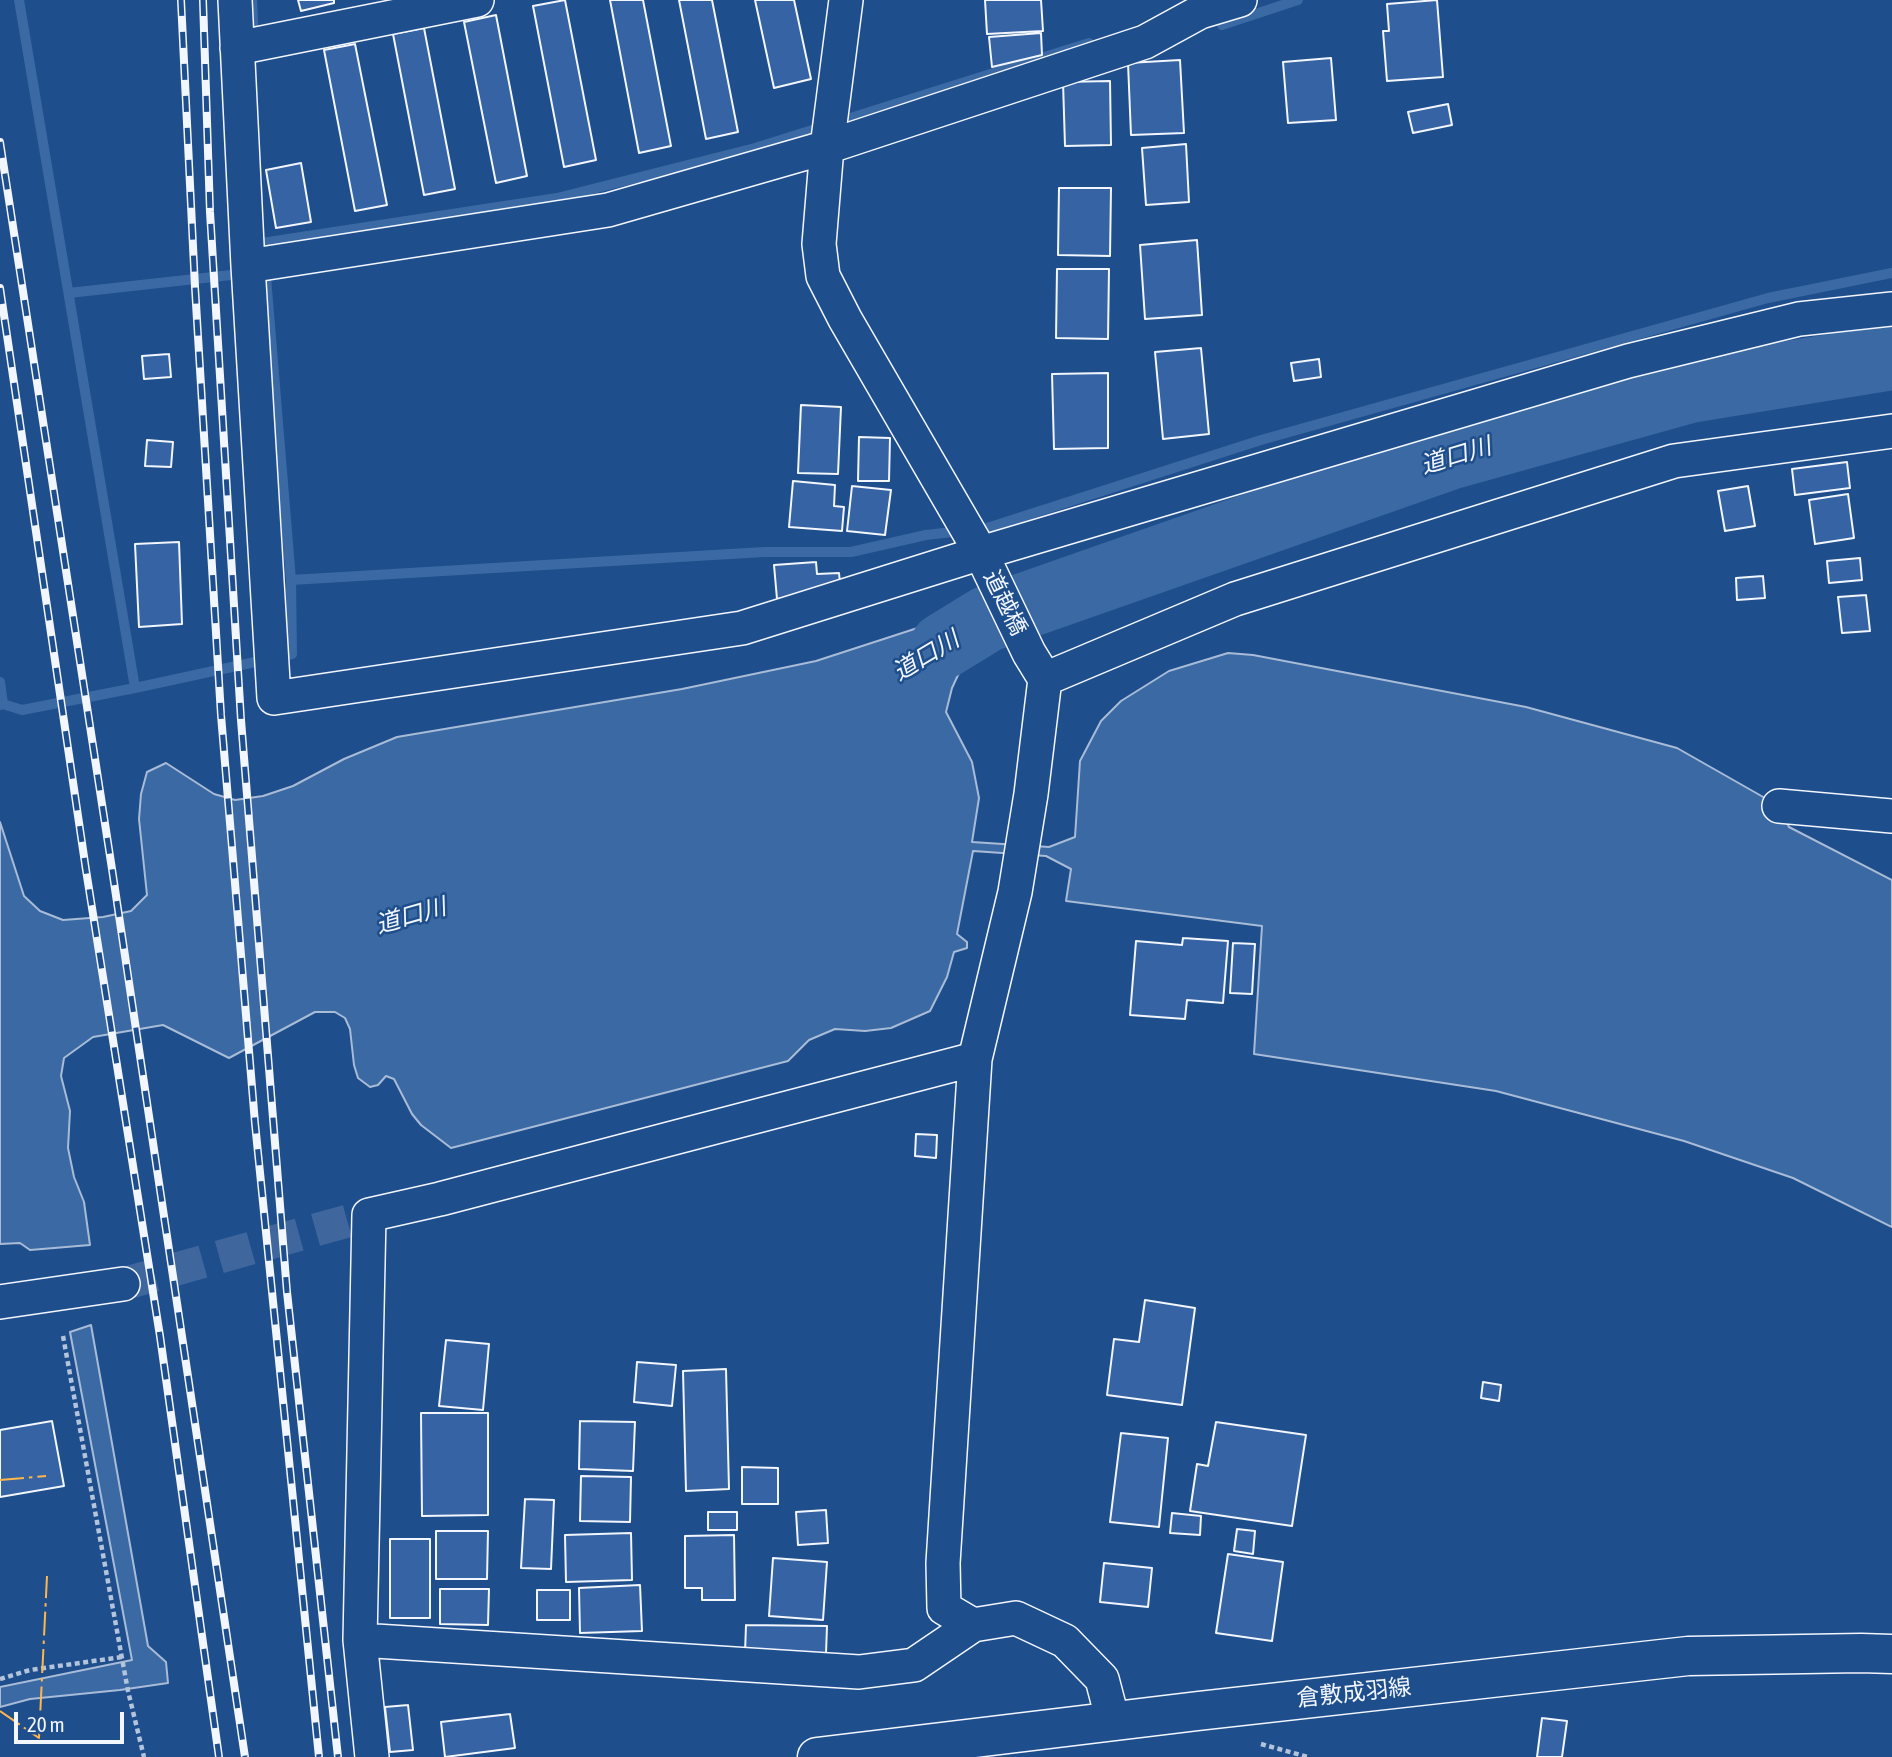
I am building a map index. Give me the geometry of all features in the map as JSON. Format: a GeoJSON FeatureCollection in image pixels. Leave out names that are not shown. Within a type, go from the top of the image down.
{"type":"FeatureCollection","features":[{"type":"Feature","properties":{"kind":"main road","name":"倉敷成羽線"},"geometry":{"type":"LineString","coordinates":[[817,1757],[932,1750],[1112,1721],[1688,1656],[1892,1654]]}},
{"type":"Feature","properties":{"kind":"street"},"geometry":{"type":"LineString","coordinates":[[235,0],[248,46],[274,698],[741,628],[972,537],[1628,360],[1799,319],[1892,309]]}},
{"type":"Feature","properties":{"kind":"street"},"geometry":{"type":"LineString","coordinates":[[248,46],[477,0]]}},
{"type":"Feature","properties":{"kind":"street","name":"道越橋"},"geometry":{"type":"LineString","coordinates":[[846,0],[829,132],[819,244],[823,276],[972,537],[1037,666]]}},
{"type":"Feature","properties":{"kind":"street"},"geometry":{"type":"LineString","coordinates":[[258,264],[608,210],[829,132],[1145,42],[1200,12],[1240,0]]}},
{"type":"Feature","properties":{"kind":"street"},"geometry":{"type":"LineString","coordinates":[[973,1625],[944,1608],[943,1563],[975,1059],[1015,892],[1031,794],[1037,666],[1235,599],[1674,461],[1892,431]]}},
{"type":"Feature","properties":{"kind":"street"},"geometry":{"type":"LineString","coordinates":[[1779,806],[1892,816]]}},
{"type":"Feature","properties":{"kind":"street"},"geometry":{"type":"LineString","coordinates":[[372,1754],[360,1640],[369,1215],[440,1199],[975,1059]]}},
{"type":"Feature","properties":{"kind":"street"},"geometry":{"type":"LineString","coordinates":[[0,1302],[123,1284]]}},
{"type":"Feature","properties":{"kind":"street"},"geometry":{"type":"LineString","coordinates":[[360,1640],[859,1672],[914,1665],[973,1625],[1016,1618],[1065,1641],[1102,1679],[1112,1721]]}},
{"type":"Feature","properties":{"kind":"path"},"geometry":{"type":"LineString","coordinates":[[63,1336],[128,1690],[145,1757]]}},
{"type":"Feature","properties":{"kind":"path"},"geometry":{"type":"LineString","coordinates":[[0,1679],[30,1670],[122,1659]]}},
{"type":"Feature","properties":{"kind":"water"},"geometry":{"type":"Polygon","coordinates":[[[979,592],[1005,635],[979,647],[965,660],[952,688],[946,712],[972,762],[979,798],[972,842],[1049,847],[1075,837],[1080,761],[1101,721],[1121,701],[1169,671],[1228,653],[1253,655],[1526,707],[1677,748],[1779,806],[1789,827],[1892,880],[1892,1227],[1793,1178],[1684,1141],[1496,1091],[1254,1054],[1262,926],[1066,901],[1071,869],[1046,856],[973,851],[957,934],[967,942],[967,948],[954,952],[947,977],[930,1011],[891,1028],[865,1031],[835,1029],[809,1040],[788,1061],[451,1148],[421,1125],[412,1114],[394,1079],[386,1076],[378,1085],[370,1087],[358,1078],[350,1029],[345,1018],[335,1012],[315,1012],[229,1058],[163,1025],[93,1037],[64,1058],[61,1076],[70,1111],[68,1148],[74,1177],[84,1202],[90,1245],[30,1250],[20,1243],[0,1244],[0,822],[24,896],[40,911],[63,920],[103,917],[131,911],[147,895],[139,819],[141,794],[147,772],[166,763],[214,794],[235,800],[263,796],[293,786],[344,759],[397,737],[682,689],[816,661],[936,622],[964,598],[979,592]]]}},
{"type":"Feature","properties":{"kind":"water"},"geometry":{"type":"Polygon","coordinates":[[[91,1325],[148,1646],[166,1662],[168,1683],[30,1699],[0,1707],[0,1687],[132,1660],[70,1332],[91,1325]]]}},
{"type":"Feature","properties":{"kind":"building"},"geometry":{"type":"Polygon","coordinates":[[[298,0],[334,0],[334,3],[301,11],[298,0]]]}},
{"type":"Feature","properties":{"kind":"building"},"geometry":{"type":"Polygon","coordinates":[[[565,0],[596,160],[564,167],[533,6],[565,0]]]}},
{"type":"Feature","properties":{"kind":"building"},"geometry":{"type":"Polygon","coordinates":[[[610,0],[643,0],[671,146],[639,153],[610,0]]]}},
{"type":"Feature","properties":{"kind":"building"},"geometry":{"type":"Polygon","coordinates":[[[679,0],[712,0],[738,132],[706,139],[679,0]]]}},
{"type":"Feature","properties":{"kind":"building"},"geometry":{"type":"Polygon","coordinates":[[[755,0],[794,0],[811,79],[774,88],[755,0]]]}},
{"type":"Feature","properties":{"kind":"building"},"geometry":{"type":"Polygon","coordinates":[[[985,0],[1041,0],[1043,31],[987,34],[985,0]]]}},
{"type":"Feature","properties":{"kind":"building"},"geometry":{"type":"Polygon","coordinates":[[[1437,0],[1443,77],[1387,81],[1383,31],[1389,31],[1387,4],[1437,0]]]}},
{"type":"Feature","properties":{"kind":"building"},"geometry":{"type":"Polygon","coordinates":[[[496,15],[527,176],[496,183],[464,22],[496,15]]]}},
{"type":"Feature","properties":{"kind":"building"},"geometry":{"type":"Polygon","coordinates":[[[424,28],[455,189],[424,195],[393,34],[424,28]]]}},
{"type":"Feature","properties":{"kind":"building"},"geometry":{"type":"Polygon","coordinates":[[[1041,33],[1042,55],[992,67],[989,37],[1041,33]]]}},
{"type":"Feature","properties":{"kind":"building"},"geometry":{"type":"Polygon","coordinates":[[[355,44],[387,205],[355,211],[324,50],[355,44]]]}},
{"type":"Feature","properties":{"kind":"building"},"geometry":{"type":"Polygon","coordinates":[[[1331,58],[1336,120],[1288,123],[1283,62],[1331,58]]]}},
{"type":"Feature","properties":{"kind":"building"},"geometry":{"type":"Polygon","coordinates":[[[1180,60],[1184,133],[1131,135],[1128,63],[1180,60]]]}},
{"type":"Feature","properties":{"kind":"building"},"geometry":{"type":"Polygon","coordinates":[[[1110,81],[1111,145],[1065,146],[1063,82],[1110,81]]]}},
{"type":"Feature","properties":{"kind":"building"},"geometry":{"type":"Polygon","coordinates":[[[1448,104],[1452,125],[1413,133],[1408,112],[1448,104]]]}},
{"type":"Feature","properties":{"kind":"building"},"geometry":{"type":"Polygon","coordinates":[[[1186,144],[1189,202],[1146,205],[1142,148],[1186,144]]]}},
{"type":"Feature","properties":{"kind":"building"},"geometry":{"type":"Polygon","coordinates":[[[301,163],[311,222],[276,228],[266,170],[301,163]]]}},
{"type":"Feature","properties":{"kind":"building"},"geometry":{"type":"Polygon","coordinates":[[[1059,188],[1111,188],[1110,256],[1058,255],[1059,188]]]}},
{"type":"Feature","properties":{"kind":"building"},"geometry":{"type":"Polygon","coordinates":[[[1197,240],[1202,315],[1145,319],[1140,245],[1197,240]]]}},
{"type":"Feature","properties":{"kind":"building"},"geometry":{"type":"Polygon","coordinates":[[[1057,269],[1109,269],[1108,339],[1056,338],[1057,269]]]}},
{"type":"Feature","properties":{"kind":"building"},"geometry":{"type":"Polygon","coordinates":[[[1201,348],[1209,434],[1163,439],[1155,352],[1201,348]]]}},
{"type":"Feature","properties":{"kind":"building"},"geometry":{"type":"Polygon","coordinates":[[[169,354],[171,377],[144,379],[142,356],[169,354]]]}},
{"type":"Feature","properties":{"kind":"building"},"geometry":{"type":"Polygon","coordinates":[[[1319,359],[1321,377],[1294,381],[1291,363],[1319,359]]]}},
{"type":"Feature","properties":{"kind":"building"},"geometry":{"type":"Polygon","coordinates":[[[1108,373],[1108,448],[1054,449],[1052,374],[1108,373]]]}},
{"type":"Feature","properties":{"kind":"building"},"geometry":{"type":"Polygon","coordinates":[[[801,405],[841,407],[838,474],[798,473],[801,405]]]}},
{"type":"Feature","properties":{"kind":"building"},"geometry":{"type":"Polygon","coordinates":[[[859,437],[890,438],[889,481],[858,481],[859,437]]]}},
{"type":"Feature","properties":{"kind":"building"},"geometry":{"type":"Polygon","coordinates":[[[147,440],[173,442],[171,467],[145,466],[147,440]]]}},
{"type":"Feature","properties":{"kind":"building"},"geometry":{"type":"Polygon","coordinates":[[[1847,462],[1850,488],[1795,495],[1792,469],[1847,462]]]}},
{"type":"Feature","properties":{"kind":"building"},"geometry":{"type":"Polygon","coordinates":[[[793,481],[835,485],[834,506],[844,507],[842,531],[789,527],[793,481]]]}},
{"type":"Feature","properties":{"kind":"building"},"geometry":{"type":"Polygon","coordinates":[[[852,486],[891,490],[885,535],[847,531],[852,486]]]}},
{"type":"Feature","properties":{"kind":"building"},"geometry":{"type":"Polygon","coordinates":[[[1748,486],[1755,526],[1725,531],[1718,491],[1748,486]]]}},
{"type":"Feature","properties":{"kind":"building"},"geometry":{"type":"Polygon","coordinates":[[[1848,494],[1854,538],[1815,544],[1809,500],[1848,494]]]}},
{"type":"Feature","properties":{"kind":"building"},"geometry":{"type":"Polygon","coordinates":[[[179,542],[182,624],[139,627],[135,544],[179,542]]]}},
{"type":"Feature","properties":{"kind":"building"},"geometry":{"type":"Polygon","coordinates":[[[1860,558],[1862,580],[1829,583],[1827,561],[1860,558]]]}},
{"type":"Feature","properties":{"kind":"building"},"geometry":{"type":"Polygon","coordinates":[[[816,562],[817,574],[839,573],[841,593],[777,599],[774,565],[816,562]]]}},
{"type":"Feature","properties":{"kind":"building"},"geometry":{"type":"Polygon","coordinates":[[[1763,576],[1765,598],[1737,600],[1736,578],[1763,576]]]}},
{"type":"Feature","properties":{"kind":"building"},"geometry":{"type":"Polygon","coordinates":[[[1866,595],[1870,631],[1842,633],[1838,597],[1866,595]]]}},
{"type":"Feature","properties":{"kind":"building"},"geometry":{"type":"Polygon","coordinates":[[[1183,938],[1228,941],[1223,1003],[1187,1000],[1185,1019],[1130,1015],[1136,941],[1182,945],[1183,938]]]}},
{"type":"Feature","properties":{"kind":"building"},"geometry":{"type":"Polygon","coordinates":[[[1233,943],[1255,944],[1252,994],[1230,993],[1233,943]]]}},
{"type":"Feature","properties":{"kind":"building"},"geometry":{"type":"Polygon","coordinates":[[[916,1134],[937,1135],[936,1158],[915,1156],[916,1134]]]}},
{"type":"Feature","properties":{"kind":"building"},"geometry":{"type":"Polygon","coordinates":[[[1145,1300],[1195,1308],[1182,1405],[1107,1395],[1114,1339],[1139,1342],[1145,1300]]]}},
{"type":"Feature","properties":{"kind":"building"},"geometry":{"type":"Polygon","coordinates":[[[446,1340],[489,1344],[483,1410],[439,1406],[446,1340]]]}},
{"type":"Feature","properties":{"kind":"building"},"geometry":{"type":"Polygon","coordinates":[[[637,1362],[676,1365],[672,1406],[634,1402],[637,1362]]]}},
{"type":"Feature","properties":{"kind":"building"},"geometry":{"type":"Polygon","coordinates":[[[726,1369],[729,1489],[686,1491],[683,1371],[726,1369]]]}},
{"type":"Feature","properties":{"kind":"building"},"geometry":{"type":"Polygon","coordinates":[[[1483,1382],[1501,1385],[1499,1401],[1481,1398],[1483,1382]]]}},
{"type":"Feature","properties":{"kind":"building"},"geometry":{"type":"Polygon","coordinates":[[[421,1413],[488,1413],[488,1515],[422,1516],[421,1413]]]}},
{"type":"Feature","properties":{"kind":"building"},"geometry":{"type":"Polygon","coordinates":[[[52,1421],[64,1486],[0,1497],[0,1430],[52,1421]]]}},
{"type":"Feature","properties":{"kind":"building"},"geometry":{"type":"Polygon","coordinates":[[[580,1421],[635,1422],[633,1471],[579,1469],[580,1421]]]}},
{"type":"Feature","properties":{"kind":"building"},"geometry":{"type":"Polygon","coordinates":[[[1216,1422],[1306,1435],[1292,1526],[1190,1511],[1197,1464],[1208,1466],[1216,1422]]]}},
{"type":"Feature","properties":{"kind":"building"},"geometry":{"type":"Polygon","coordinates":[[[1121,1433],[1168,1438],[1159,1527],[1110,1522],[1121,1433]]]}},
{"type":"Feature","properties":{"kind":"building"},"geometry":{"type":"Polygon","coordinates":[[[742,1467],[778,1468],[778,1504],[742,1504],[742,1467]]]}},
{"type":"Feature","properties":{"kind":"building"},"geometry":{"type":"Polygon","coordinates":[[[581,1476],[631,1477],[630,1522],[580,1521],[581,1476]]]}},
{"type":"Feature","properties":{"kind":"building"},"geometry":{"type":"Polygon","coordinates":[[[525,1499],[554,1500],[551,1569],[521,1568],[525,1499]]]}},
{"type":"Feature","properties":{"kind":"building"},"geometry":{"type":"Polygon","coordinates":[[[826,1510],[828,1543],[798,1545],[796,1512],[826,1510]]]}},
{"type":"Feature","properties":{"kind":"building"},"geometry":{"type":"Polygon","coordinates":[[[708,1512],[737,1512],[737,1530],[708,1530],[708,1512]]]}},
{"type":"Feature","properties":{"kind":"building"},"geometry":{"type":"Polygon","coordinates":[[[1172,1513],[1201,1516],[1200,1535],[1170,1533],[1172,1513]]]}},
{"type":"Feature","properties":{"kind":"building"},"geometry":{"type":"Polygon","coordinates":[[[1237,1529],[1255,1531],[1253,1554],[1234,1551],[1237,1529]]]}},
{"type":"Feature","properties":{"kind":"building"},"geometry":{"type":"Polygon","coordinates":[[[436,1531],[488,1531],[487,1579],[436,1579],[436,1531]]]}},
{"type":"Feature","properties":{"kind":"building"},"geometry":{"type":"Polygon","coordinates":[[[631,1533],[632,1580],[566,1582],[565,1535],[631,1533]]]}},
{"type":"Feature","properties":{"kind":"building"},"geometry":{"type":"Polygon","coordinates":[[[734,1535],[735,1600],[702,1600],[702,1588],[685,1588],[685,1536],[734,1535]]]}},
{"type":"Feature","properties":{"kind":"building"},"geometry":{"type":"Polygon","coordinates":[[[390,1539],[430,1539],[430,1618],[390,1618],[390,1539]]]}},
{"type":"Feature","properties":{"kind":"building"},"geometry":{"type":"Polygon","coordinates":[[[1228,1554],[1283,1562],[1272,1641],[1216,1633],[1228,1554]]]}},
{"type":"Feature","properties":{"kind":"building"},"geometry":{"type":"Polygon","coordinates":[[[773,1558],[827,1562],[823,1620],[769,1616],[773,1558]]]}},
{"type":"Feature","properties":{"kind":"building"},"geometry":{"type":"Polygon","coordinates":[[[1104,1563],[1152,1568],[1148,1607],[1100,1602],[1104,1563]]]}},
{"type":"Feature","properties":{"kind":"building"},"geometry":{"type":"Polygon","coordinates":[[[640,1585],[642,1631],[580,1633],[579,1588],[640,1585]]]}},
{"type":"Feature","properties":{"kind":"building"},"geometry":{"type":"Polygon","coordinates":[[[440,1589],[489,1589],[488,1625],[440,1624],[440,1589]]]}},
{"type":"Feature","properties":{"kind":"building"},"geometry":{"type":"Polygon","coordinates":[[[537,1590],[570,1590],[570,1620],[537,1620],[537,1590]]]}},
{"type":"Feature","properties":{"kind":"building"},"geometry":{"type":"Polygon","coordinates":[[[746,1625],[827,1626],[826,1653],[745,1653],[746,1625]]]}},
{"type":"Feature","properties":{"kind":"building"},"geometry":{"type":"Polygon","coordinates":[[[408,1705],[413,1750],[390,1752],[385,1707],[408,1705]]]}},
{"type":"Feature","properties":{"kind":"building"},"geometry":{"type":"Polygon","coordinates":[[[510,1714],[515,1748],[445,1757],[441,1722],[510,1714]]]}},
{"type":"Feature","properties":{"kind":"building"},"geometry":{"type":"Polygon","coordinates":[[[1542,1718],[1567,1721],[1562,1757],[1537,1757],[1542,1718]]]}},
{"type":"Feature","properties":{"kind":"waterway"},"geometry":{"type":"LineString","coordinates":[[19,0],[135,688]]}},
{"type":"Feature","properties":{"kind":"waterway"},"geometry":{"type":"LineString","coordinates":[[252,0],[254,40]]}},
{"type":"Feature","properties":{"kind":"waterway"},"geometry":{"type":"LineString","coordinates":[[1222,25],[1298,0]]}},
{"type":"Feature","properties":{"kind":"waterway"},"geometry":{"type":"LineString","coordinates":[[262,243],[557,198],[755,148],[1089,43]]}},
{"type":"Feature","properties":{"kind":"waterway"},"geometry":{"type":"LineString","coordinates":[[265,265],[291,580]]}},
{"type":"Feature","properties":{"kind":"waterway"},"geometry":{"type":"LineString","coordinates":[[0,705],[22,710],[292,654],[291,580],[764,552],[851,552],[926,535],[987,528],[1261,440],[1768,298],[1892,273]]}},
{"type":"Feature","properties":{"kind":"waterway"},"geometry":{"type":"LineString","coordinates":[[69,293],[240,274]]}},
{"type":"Feature","properties":{"kind":"waterway","name":"道口川"},"geometry":{"type":"LineString","coordinates":[[943,646],[987,619],[1449,457],[1690,390],[1892,357]]}},
{"type":"Feature","properties":{"kind":"waterway"},"geometry":{"type":"LineString","coordinates":[[0,682],[3,704]]}},
{"type":"Feature","properties":{"kind":"tunnel"},"geometry":{"type":"LineString","coordinates":[[123,1284],[369,1215]]}},
{"type":"Feature","properties":{"kind":"railway"},"geometry":{"type":"LineString","coordinates":[[181,0],[221,715],[255,1123],[319,1757]]}},
{"type":"Feature","properties":{"kind":"railway"},"geometry":{"type":"LineString","coordinates":[[203,0],[210,212],[241,720],[287,1292],[338,1757]]}},
{"type":"Feature","properties":{"kind":"railway"},"geometry":{"type":"LineString","coordinates":[[0,142],[245,1757]]}},
{"type":"Feature","properties":{"kind":"railway"},"geometry":{"type":"LineString","coordinates":[[0,288],[86,870],[160,1336],[219,1757]]}},
{"type":"Feature","properties":{"kind":"power"},"geometry":{"type":"LineString","coordinates":[[0,1480],[46,1476]]}},
{"type":"Feature","properties":{"kind":"power"},"geometry":{"type":"LineString","coordinates":[[0,1711],[39,1738],[47,1576]]}}]}
